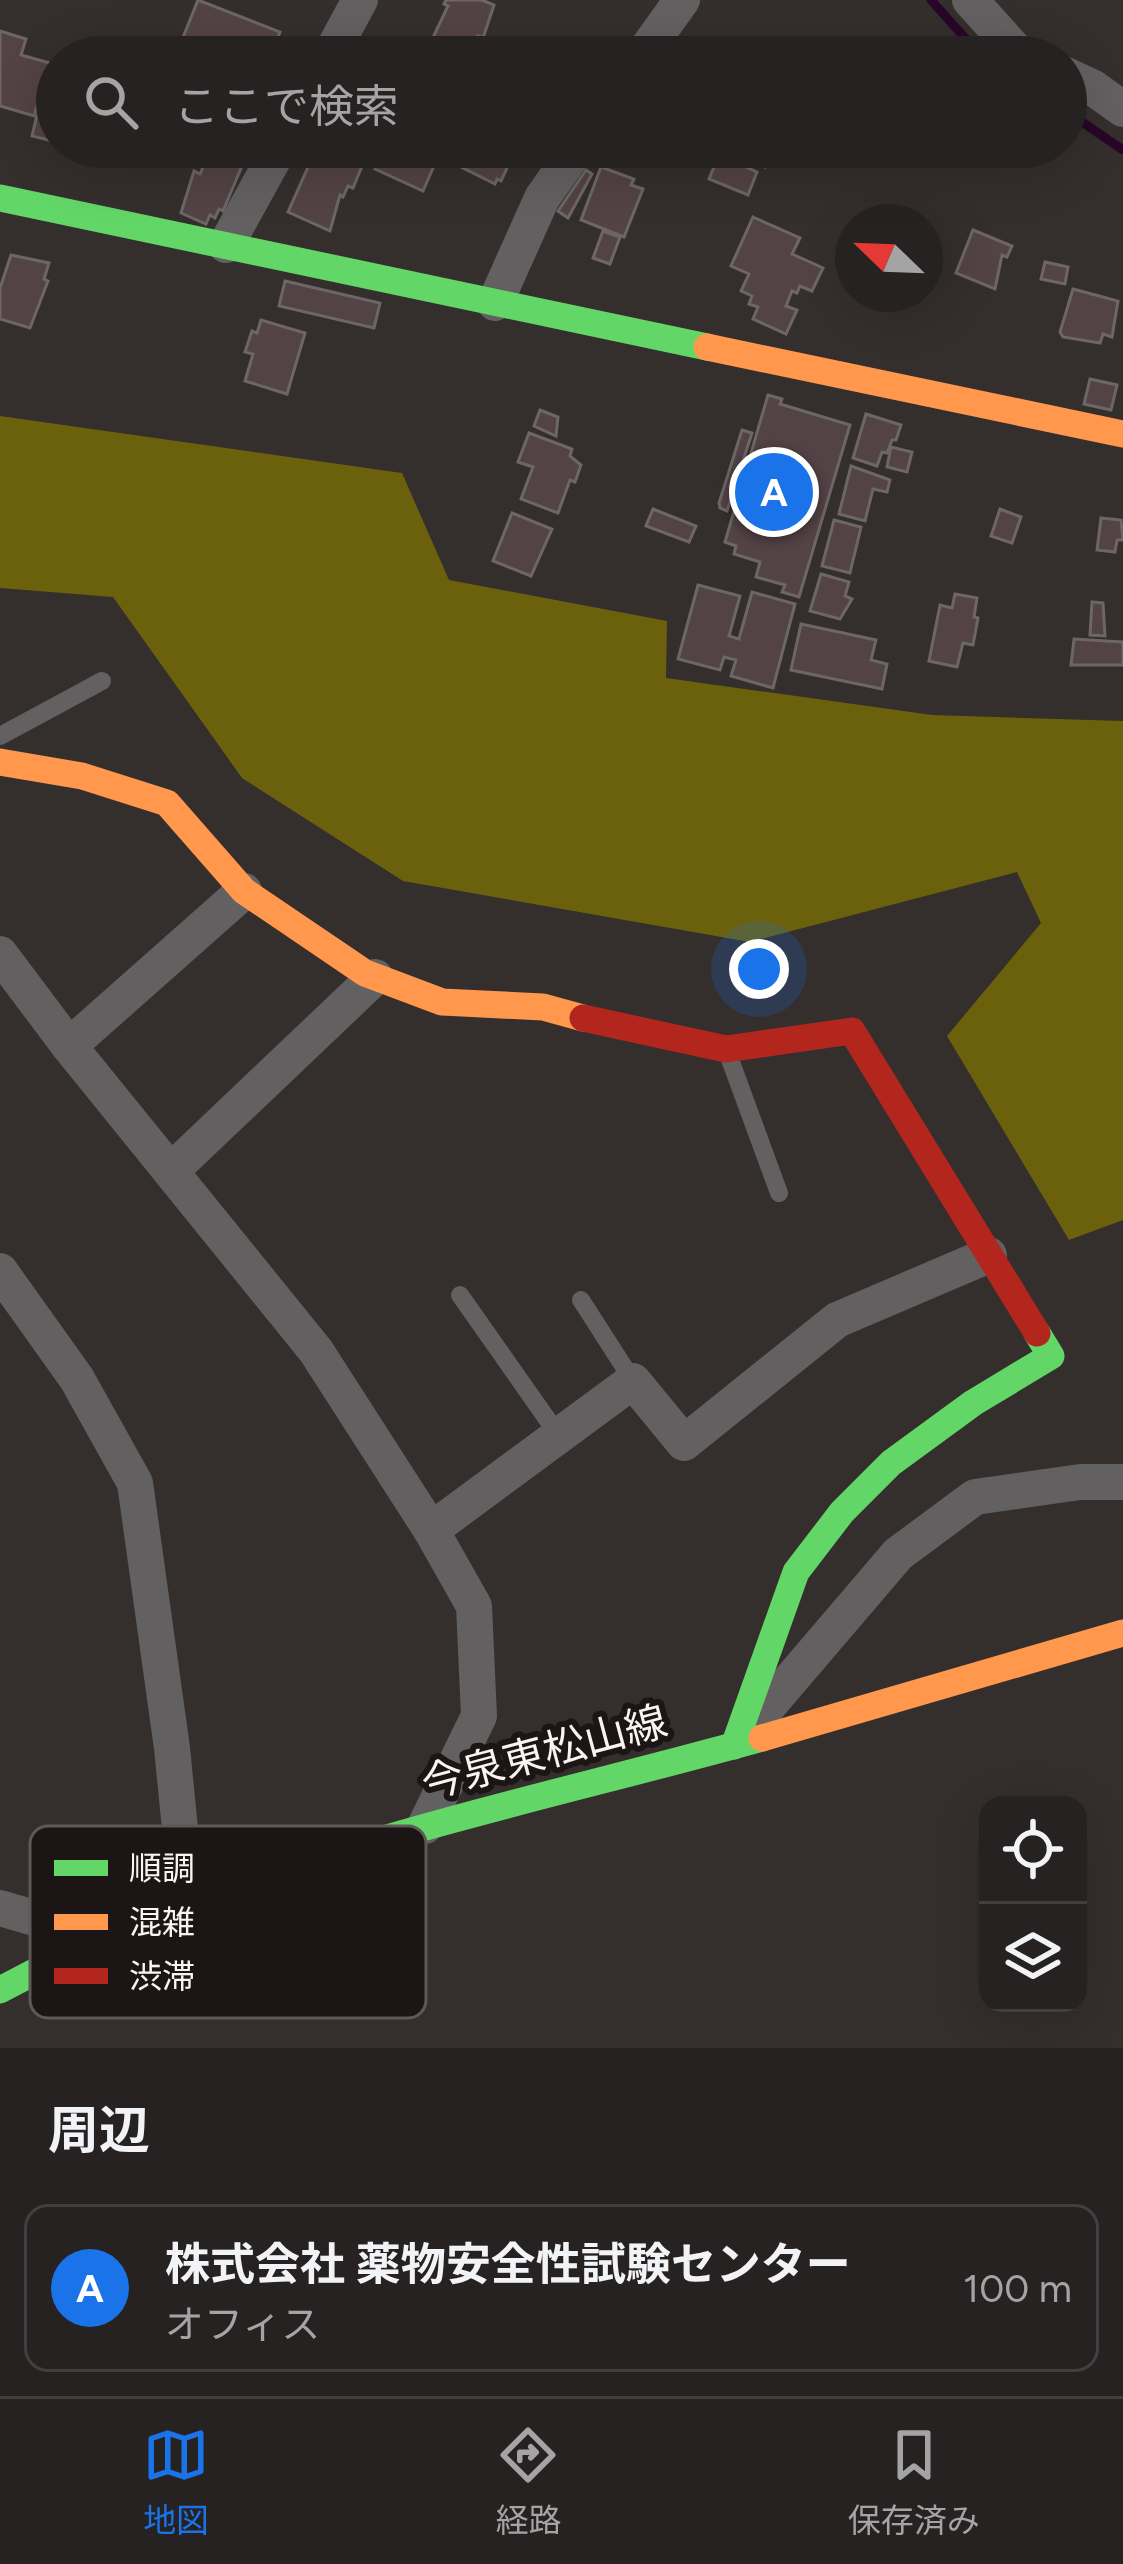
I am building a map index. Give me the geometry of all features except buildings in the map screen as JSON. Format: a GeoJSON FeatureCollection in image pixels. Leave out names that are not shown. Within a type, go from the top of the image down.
{"type":"FeatureCollection","features":[{"type":"Feature","properties":{"kind":"street"},"geometry":{"type":"LineString","coordinates":[[340,36],[360,0]]}},
{"type":"Feature","properties":{"kind":"street"},"geometry":{"type":"LineString","coordinates":[[656,36],[682,0]]}},
{"type":"Feature","properties":{"kind":"street"},"geometry":{"type":"LineString","coordinates":[[970,0],[1002,36]]}},
{"type":"Feature","properties":{"kind":"street"},"geometry":{"type":"LineString","coordinates":[[1087,87],[1123,110]]}},
{"type":"Feature","properties":{"kind":"street"},"geometry":{"type":"LineString","coordinates":[[226,245],[268,168]]}},
{"type":"Feature","properties":{"kind":"street"},"geometry":{"type":"LineString","coordinates":[[495,303],[542,198],[563,168]]}},
{"type":"Feature","properties":{"kind":"street"},"geometry":{"type":"LineString","coordinates":[[0,198],[1123,434]]}},
{"type":"Feature","properties":{"kind":"street"},"geometry":{"type":"LineString","coordinates":[[0,762],[82,776],[167,803],[244,891],[375,977],[442,1002],[543,1007],[640,1033],[726,1049],[852,1031],[1051,1356],[973,1402],[908,1451],[842,1512],[796,1572],[734,1747]]}},
{"type":"Feature","properties":{"kind":"street"},"geometry":{"type":"LineString","coordinates":[[69,1046],[244,891]]}},
{"type":"Feature","properties":{"kind":"street"},"geometry":{"type":"LineString","coordinates":[[0,954],[316,1351],[474,1606],[479,1716],[424,1826]]}},
{"type":"Feature","properties":{"kind":"street"},"geometry":{"type":"LineString","coordinates":[[171,1171],[375,977]]}},
{"type":"Feature","properties":{"kind":"street"},"geometry":{"type":"LineString","coordinates":[[431,1530],[633,1381],[684,1443],[836,1320],[989,1256]]}},
{"type":"Feature","properties":{"kind":"street"},"geometry":{"type":"LineString","coordinates":[[0,1271],[77,1379],[134,1483],[180,1826]]}},
{"type":"Feature","properties":{"kind":"street"},"geometry":{"type":"LineString","coordinates":[[734,1747],[898,1554],[975,1496],[1080,1482],[1123,1482]]}},
{"type":"Feature","properties":{"kind":"street","name":"今泉東松山線"},"geometry":{"type":"LineString","coordinates":[[424,1826],[734,1747],[1123,1633]]}},
{"type":"Feature","properties":{"kind":"street"},"geometry":{"type":"LineString","coordinates":[[0,1908],[30,1917]]}},
{"type":"Feature","properties":{"kind":"street","name":"今泉東松山線"},"geometry":{"type":"LineString","coordinates":[[0,1990],[30,1974]]}},
{"type":"Feature","properties":{"kind":"lane"},"geometry":{"type":"LineString","coordinates":[[0,736],[102,681]]}},
{"type":"Feature","properties":{"kind":"lane"},"geometry":{"type":"LineString","coordinates":[[726,1049],[779,1193]]}},
{"type":"Feature","properties":{"kind":"lane"},"geometry":{"type":"LineString","coordinates":[[460,1295],[559,1436]]}},
{"type":"Feature","properties":{"kind":"lane"},"geometry":{"type":"LineString","coordinates":[[581,1300],[633,1381]]}},
{"type":"Feature","properties":{"kind":"shaded area"},"geometry":{"type":"Polygon","coordinates":[[[0,416],[402,473],[449,580],[667,621],[666,678],[932,715],[1123,721],[1123,1220],[1069,1240],[947,1036],[1041,923],[1017,872],[750,942],[403,881],[242,778],[113,597],[0,588],[0,416]]]}},
{"type":"Feature","properties":{"kind":"waterway"},"geometry":{"type":"LineString","coordinates":[[931,0],[963,36]]}},
{"type":"Feature","properties":{"kind":"waterway"},"geometry":{"type":"LineString","coordinates":[[1087,125],[1123,150]]}},
{"type":"Feature","properties":{"kind":"traffic: fast"},"geometry":{"type":"LineString","coordinates":[[0,198],[707,347]]}},
{"type":"Feature","properties":{"kind":"traffic: fast"},"geometry":{"type":"LineString","coordinates":[[734,1746],[796,1572],[842,1512],[891,1463],[973,1403],[1051,1356],[1037,1333]]}},
{"type":"Feature","properties":{"kind":"traffic: fast"},"geometry":{"type":"LineString","coordinates":[[426,1827],[762,1738]]}},
{"type":"Feature","properties":{"kind":"traffic: fast"},"geometry":{"type":"LineString","coordinates":[[0,1990],[30,1975]]}},
{"type":"Feature","properties":{"kind":"traffic: slow"},"geometry":{"type":"LineString","coordinates":[[707,347],[1123,434]]}},
{"type":"Feature","properties":{"kind":"traffic: slow"},"geometry":{"type":"LineString","coordinates":[[0,762],[82,776],[167,803],[244,891],[365,973],[442,1002],[543,1007],[583,1018]]}},
{"type":"Feature","properties":{"kind":"traffic: slow"},"geometry":{"type":"LineString","coordinates":[[762,1738],[1123,1633]]}},
{"type":"Feature","properties":{"kind":"traffic: jam"},"geometry":{"type":"LineString","coordinates":[[583,1018],[726,1049],[852,1031],[1037,1333]]}},
{"type":"Feature","properties":{"kind":"place","name":"株式会社 薬物安全性試験センター"},"geometry":{"type":"Point","coordinates":[774,492]}}]}
